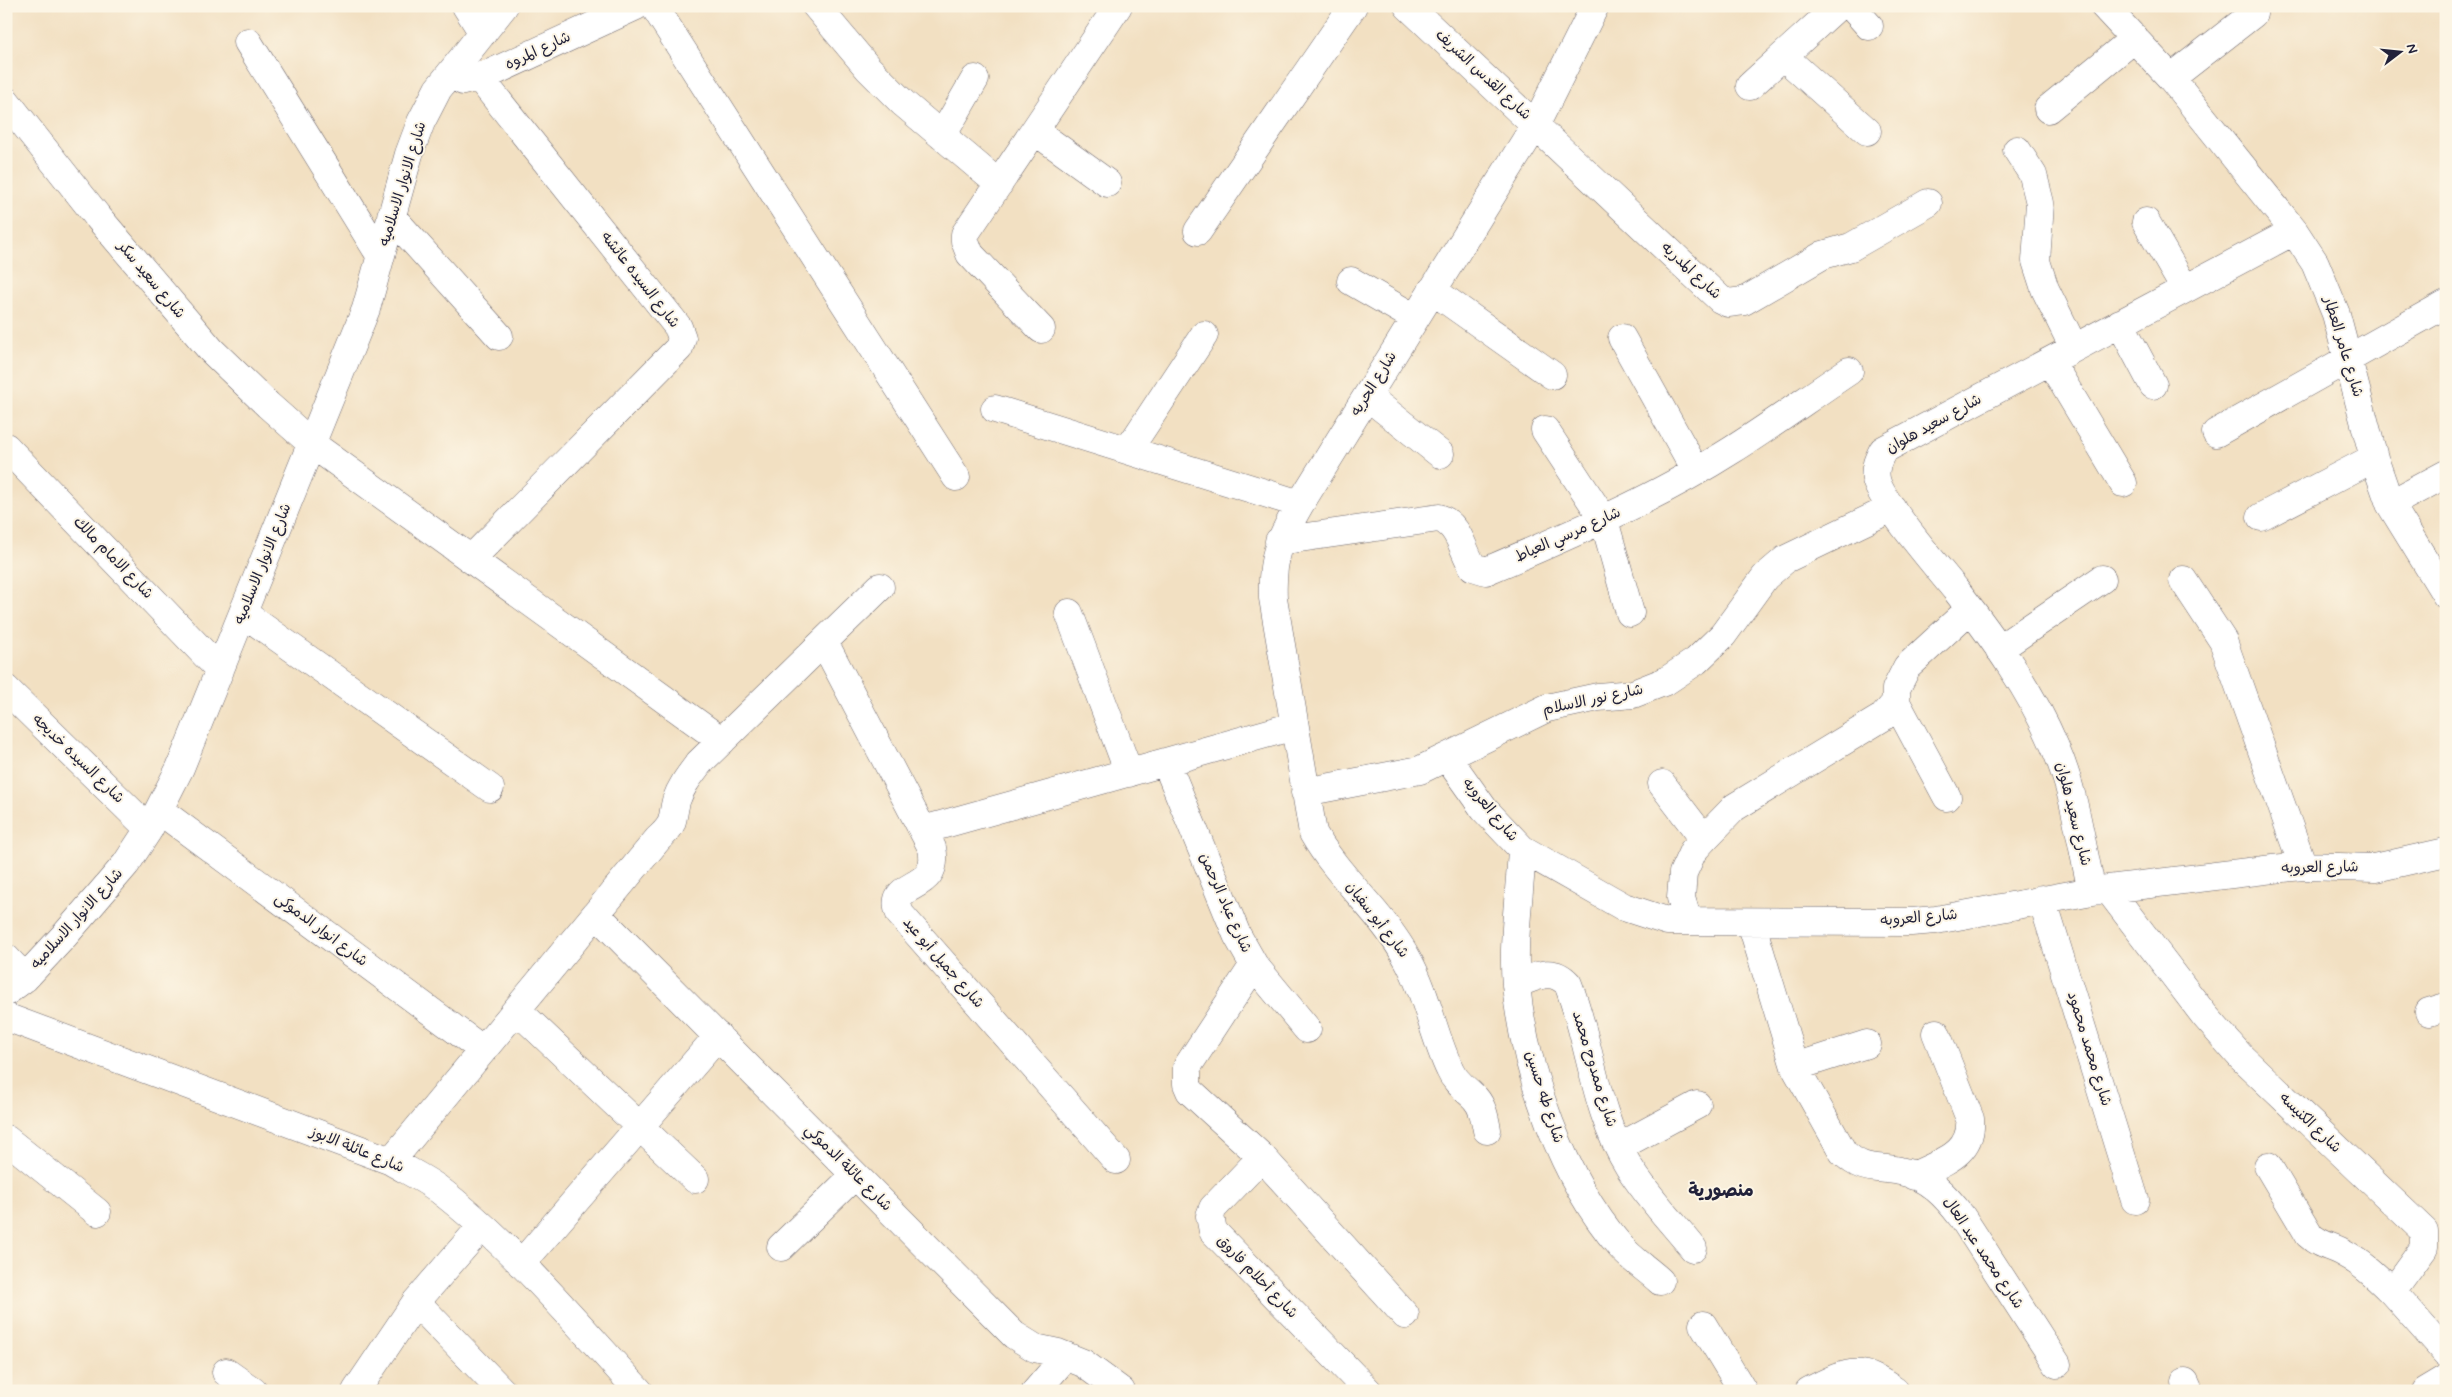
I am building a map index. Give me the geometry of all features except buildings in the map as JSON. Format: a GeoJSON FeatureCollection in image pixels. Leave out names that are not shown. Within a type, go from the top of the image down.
{"type":"FeatureCollection","features":[{"type":"Feature","properties":{"kind":"street"},"geometry":{"type":"LineString","coordinates":[[466,6],[483,33]]}},
{"type":"Feature","properties":{"kind":"street","name":"شارع الانوار الاسلاميه"},"geometry":{"type":"LineString","coordinates":[[16,985],[126,864],[154,819],[180,768],[366,309],[391,216],[421,122],[438,89],[504,6]]}},
{"type":"Feature","properties":{"kind":"street","name":"شارع المروه"},"geometry":{"type":"LineString","coordinates":[[438,89],[479,77],[636,6]]}},
{"type":"Feature","properties":{"kind":"street"},"geometry":{"type":"LineString","coordinates":[[654,6],[956,477]]}},
{"type":"Feature","properties":{"kind":"street"},"geometry":{"type":"LineString","coordinates":[[816,6],[868,68],[903,103],[999,184]]}},
{"type":"Feature","properties":{"kind":"street"},"geometry":{"type":"LineString","coordinates":[[1041,329],[967,248],[966,234],[1118,6]]}},
{"type":"Feature","properties":{"kind":"street"},"geometry":{"type":"LineString","coordinates":[[1198,231],[1353,6]]}},
{"type":"Feature","properties":{"kind":"street","name":"شارع القدس الشريف"},"geometry":{"type":"LineString","coordinates":[[1408,6],[1536,124]]}},
{"type":"Feature","properties":{"kind":"street","name":"شارع الحريه"},"geometry":{"type":"LineString","coordinates":[[1305,792],[1273,598],[1272,573],[1279,541],[1366,396],[1536,124],[1595,6]]}},
{"type":"Feature","properties":{"kind":"street"},"geometry":{"type":"LineString","coordinates":[[1750,86],[1838,6]]}},
{"type":"Feature","properties":{"kind":"street"},"geometry":{"type":"LineString","coordinates":[[1851,6],[1869,26]]}},
{"type":"Feature","properties":{"kind":"street","name":"شارع عامر العطار"},"geometry":{"type":"LineString","coordinates":[[2104,6],[2136,38],[2171,78],[2294,230],[2318,271],[2336,314],[2374,458],[2390,504],[2445,593]]}},
{"type":"Feature","properties":{"kind":"street"},"geometry":{"type":"LineString","coordinates":[[2171,78],[2253,14]]}},
{"type":"Feature","properties":{"kind":"street"},"geometry":{"type":"LineString","coordinates":[[2048,109],[2136,38]]}},
{"type":"Feature","properties":{"kind":"street"},"geometry":{"type":"LineString","coordinates":[[248,42],[380,255]]}},
{"type":"Feature","properties":{"kind":"street"},"geometry":{"type":"LineString","coordinates":[[1783,56],[1867,131]]}},
{"type":"Feature","properties":{"kind":"street","name":"شارع السيده عائشه"},"geometry":{"type":"LineString","coordinates":[[471,560],[679,348],[682,338],[678,327],[479,77]]}},
{"type":"Feature","properties":{"kind":"street"},"geometry":{"type":"LineString","coordinates":[[942,136],[975,79]]}},
{"type":"Feature","properties":{"kind":"street","name":"شارع سعيد سكر"},"geometry":{"type":"LineString","coordinates":[[6,101],[97,216],[211,350],[268,405],[312,444],[722,741]]}},
{"type":"Feature","properties":{"kind":"street","name":"شارع المدريه"},"geometry":{"type":"LineString","coordinates":[[1536,124],[1720,299],[1728,303],[1744,300],[1823,255],[1851,247],[1928,204]]}},
{"type":"Feature","properties":{"kind":"street"},"geometry":{"type":"LineString","coordinates":[[1035,131],[1107,183]]}},
{"type":"Feature","properties":{"kind":"street"},"geometry":{"type":"LineString","coordinates":[[2017,150],[2033,175],[2040,203],[2036,262],[2045,290],[2074,348]]}},
{"type":"Feature","properties":{"kind":"street"},"geometry":{"type":"LineString","coordinates":[[391,216],[500,336]]}},
{"type":"Feature","properties":{"kind":"street"},"geometry":{"type":"LineString","coordinates":[[2146,222],[2185,289]]}},
{"type":"Feature","properties":{"kind":"street","name":"شارع سعيد هلوان"},"geometry":{"type":"LineString","coordinates":[[2100,890],[2056,748],[2032,698],[1970,609],[1892,508],[1876,480],[1876,465],[1883,450],[2294,230]]}},
{"type":"Feature","properties":{"kind":"street"},"geometry":{"type":"LineString","coordinates":[[1351,281],[1415,318]]}},
{"type":"Feature","properties":{"kind":"street"},"geometry":{"type":"LineString","coordinates":[[1432,290],[1552,375]]}},
{"type":"Feature","properties":{"kind":"street"},"geometry":{"type":"LineString","coordinates":[[2216,433],[2446,304]]}},
{"type":"Feature","properties":{"kind":"street"},"geometry":{"type":"LineString","coordinates":[[2120,323],[2153,385]]}},
{"type":"Feature","properties":{"kind":"street"},"geometry":{"type":"LineString","coordinates":[[1128,450],[1204,335]]}},
{"type":"Feature","properties":{"kind":"street"},"geometry":{"type":"LineString","coordinates":[[1622,338],[1696,471]]}},
{"type":"Feature","properties":{"kind":"street"},"geometry":{"type":"LineString","coordinates":[[2050,361],[2123,482]]}},
{"type":"Feature","properties":{"kind":"street","name":"شارع مرسي العياط"},"geometry":{"type":"LineString","coordinates":[[1279,541],[1439,518],[1455,529],[1473,567],[1486,570],[1604,520],[1696,471],[1731,450],[1849,371]]}},
{"type":"Feature","properties":{"kind":"street"},"geometry":{"type":"LineString","coordinates":[[1366,396],[1440,454]]}},
{"type":"Feature","properties":{"kind":"street"},"geometry":{"type":"LineString","coordinates":[[995,409],[1300,504]]}},
{"type":"Feature","properties":{"kind":"street"},"geometry":{"type":"LineString","coordinates":[[1545,430],[1604,520],[1630,614]]}},
{"type":"Feature","properties":{"kind":"street","name":"شارع الامام مالك"},"geometry":{"type":"LineString","coordinates":[[6,447],[220,670]]}},
{"type":"Feature","properties":{"kind":"street"},"geometry":{"type":"LineString","coordinates":[[2260,517],[2374,458]]}},
{"type":"Feature","properties":{"kind":"street"},"geometry":{"type":"LineString","coordinates":[[2390,504],[2446,474]]}},
{"type":"Feature","properties":{"kind":"street","name":"شارع نور الاسلام"},"geometry":{"type":"LineString","coordinates":[[1305,792],[1420,770],[1547,708],[1598,697],[1634,694],[1666,681],[1696,661],[1722,635],[1765,577],[1786,559],[1892,508]]}},
{"type":"Feature","properties":{"kind":"street"},"geometry":{"type":"LineString","coordinates":[[1999,649],[2102,579]]}},
{"type":"Feature","properties":{"kind":"street"},"geometry":{"type":"LineString","coordinates":[[2183,580],[2223,641],[2303,866]]}},
{"type":"Feature","properties":{"kind":"street"},"geometry":{"type":"LineString","coordinates":[[391,1161],[658,838],[667,831],[673,822],[676,802],[685,781],[722,741],[880,587]]}},
{"type":"Feature","properties":{"kind":"street"},"geometry":{"type":"LineString","coordinates":[[1947,797],[1896,702],[1896,689],[1906,667],[1970,609]]}},
{"type":"Feature","properties":{"kind":"street"},"geometry":{"type":"LineString","coordinates":[[243,613],[490,788]]}},
{"type":"Feature","properties":{"kind":"street"},"geometry":{"type":"LineString","coordinates":[[1069,614],[1129,772]]}},
{"type":"Feature","properties":{"kind":"street","name":"شارع جميل أبو عيد"},"geometry":{"type":"LineString","coordinates":[[824,642],[932,848],[934,867],[930,876],[903,892],[898,902],[900,914],[1116,1160]]}},
{"type":"Feature","properties":{"kind":"street","name":"شارع السيده خديجه"},"geometry":{"type":"LineString","coordinates":[[6,689],[154,819]]}},
{"type":"Feature","properties":{"kind":"street"},"geometry":{"type":"LineString","coordinates":[[1688,921],[1681,898],[1683,873],[1693,851],[1704,839],[1735,807],[1867,728],[1883,716],[1896,702]]}},
{"type":"Feature","properties":{"kind":"street"},"geometry":{"type":"LineString","coordinates":[[923,830],[1294,726]]}},
{"type":"Feature","properties":{"kind":"street","name":"شارع العروبه"},"geometry":{"type":"LineString","coordinates":[[1447,757],[1484,809],[1522,849],[1624,907],[1667,921],[1911,922],[1936,920],[2042,899],[2100,890],[2303,866],[2375,868],[2446,852]]}},
{"type":"Feature","properties":{"kind":"street","name":"شارع عباد الرحمن"},"geometry":{"type":"LineString","coordinates":[[1166,762],[1237,935],[1254,965],[1307,1029]]}},
{"type":"Feature","properties":{"kind":"street"},"geometry":{"type":"LineString","coordinates":[[1662,784],[1704,839]]}},
{"type":"Feature","properties":{"kind":"street","name":"شارع أبو سفيان"},"geometry":{"type":"LineString","coordinates":[[1305,792],[1313,833],[1325,854],[1395,938],[1409,961],[1450,1072],[1463,1089],[1476,1099],[1484,1113],[1487,1130]]}},
{"type":"Feature","properties":{"kind":"street","name":"شارع انوار الدموكى"},"geometry":{"type":"LineString","coordinates":[[154,819],[483,1050]]}},
{"type":"Feature","properties":{"kind":"street","name":"شارع طه حسين"},"geometry":{"type":"LineString","coordinates":[[1522,849],[1516,984],[1533,1073],[1562,1154],[1590,1203],[1621,1246],[1660,1280]]}},
{"type":"Feature","properties":{"kind":"street","name":"شارع الكنيسه"},"geometry":{"type":"LineString","coordinates":[[2100,890],[2241,1057],[2424,1231],[2424,1248],[2392,1292]]}},
{"type":"Feature","properties":{"kind":"street","name":"شارع محمد محمود"},"geometry":{"type":"LineString","coordinates":[[2042,899],[2135,1200]]}},
{"type":"Feature","properties":{"kind":"street","name":"شارع عائلة الدموكي"},"geometry":{"type":"LineString","coordinates":[[596,914],[1014,1335],[1035,1348],[1066,1356],[1083,1363],[1121,1391]]}},
{"type":"Feature","properties":{"kind":"street","name":"شارع محمد عبد العال"},"geometry":{"type":"LineString","coordinates":[[1751,922],[1795,1067],[1840,1147],[1852,1161],[1864,1167],[1901,1171],[1926,1180],[1946,1196],[1962,1216],[2057,1364]]}},
{"type":"Feature","properties":{"kind":"street"},"geometry":{"type":"LineString","coordinates":[[6,958],[16,985]]}},
{"type":"Feature","properties":{"kind":"street"},"geometry":{"type":"LineString","coordinates":[[1254,965],[1187,1067],[1186,1076],[1190,1091],[1262,1157],[1404,1315]]}},
{"type":"Feature","properties":{"kind":"street","name":"شارع ممدوح محمد"},"geometry":{"type":"LineString","coordinates":[[1516,984],[1542,974],[1552,973],[1561,976],[1568,984],[1591,1071],[1619,1147],[1629,1167],[1693,1248]]}},
{"type":"Feature","properties":{"kind":"street"},"geometry":{"type":"LineString","coordinates":[[517,1010],[695,1179]]}},
{"type":"Feature","properties":{"kind":"street","name":"شارع عائلة الابوز"},"geometry":{"type":"LineString","coordinates":[[6,1017],[391,1161],[436,1187],[482,1226],[521,1264],[639,1391]]}},
{"type":"Feature","properties":{"kind":"street"},"geometry":{"type":"LineString","coordinates":[[1914,1176],[1957,1154],[1965,1147],[1971,1129],[1970,1119],[1936,1033]]}},
{"type":"Feature","properties":{"kind":"street"},"geometry":{"type":"LineString","coordinates":[[521,1264],[718,1036]]}},
{"type":"Feature","properties":{"kind":"street"},"geometry":{"type":"LineString","coordinates":[[1795,1067],[1867,1044]]}},
{"type":"Feature","properties":{"kind":"street"},"geometry":{"type":"LineString","coordinates":[[1619,1147],[1697,1105]]}},
{"type":"Feature","properties":{"kind":"street"},"geometry":{"type":"LineString","coordinates":[[6,1139],[97,1212]]}},
{"type":"Feature","properties":{"kind":"street","name":"شارع أحلام فاروق"},"geometry":{"type":"LineString","coordinates":[[1262,1157],[1213,1208],[1210,1216],[1213,1231],[1368,1391]]}},
{"type":"Feature","properties":{"kind":"street"},"geometry":{"type":"LineString","coordinates":[[2268,1166],[2309,1235],[2317,1242],[2338,1250],[2372,1272],[2446,1353]]}},
{"type":"Feature","properties":{"kind":"street"},"geometry":{"type":"LineString","coordinates":[[782,1247],[856,1175]]}},
{"type":"Feature","properties":{"kind":"street"},"geometry":{"type":"LineString","coordinates":[[356,1391],[416,1302],[482,1226]]}},
{"type":"Feature","properties":{"kind":"street"},"geometry":{"type":"LineString","coordinates":[[416,1302],[502,1391]]}},
{"type":"Feature","properties":{"kind":"street"},"geometry":{"type":"LineString","coordinates":[[1703,1325],[1743,1391]]}},
{"type":"Feature","properties":{"kind":"street"},"geometry":{"type":"LineString","coordinates":[[1036,1391],[1066,1356]]}},
{"type":"Feature","properties":{"kind":"street"},"geometry":{"type":"LineString","coordinates":[[226,1372],[253,1391]]}},
{"type":"Feature","properties":{"kind":"street"},"geometry":{"type":"LineString","coordinates":[[1809,1391],[1851,1373],[1865,1373],[1879,1379],[1895,1391]]}},
{"type":"Feature","properties":{"kind":"street"},"geometry":{"type":"LineString","coordinates":[[2426,1391],[2446,1379]]}},
{"type":"Feature","properties":{"kind":"district","name":"منصورية"},"geometry":{"type":"Point","coordinates":[1721,1191]}}]}
